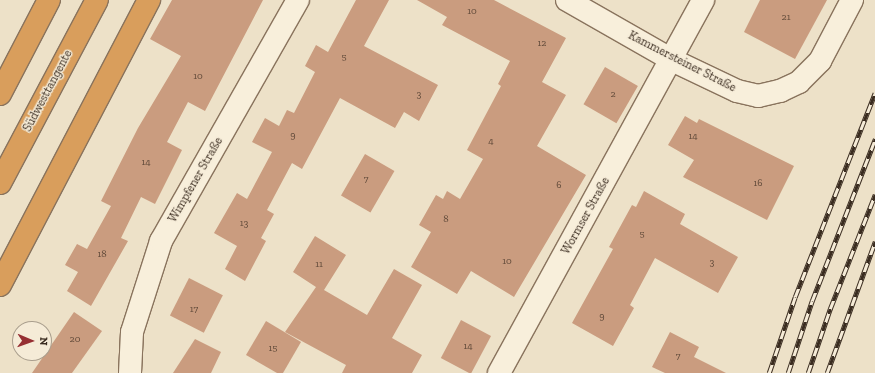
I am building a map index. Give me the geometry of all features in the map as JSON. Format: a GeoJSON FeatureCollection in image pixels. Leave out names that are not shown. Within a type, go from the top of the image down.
{"type":"FeatureCollection","features":[{"type":"Feature","properties":{"kind":"highway"},"geometry":{"type":"LineString","coordinates":[[0,94],[49,0]]}},
{"type":"Feature","properties":{"kind":"highway","name":"Südwesttangente"},"geometry":{"type":"LineString","coordinates":[[0,183],[97,0]]}},
{"type":"Feature","properties":{"kind":"highway"},"geometry":{"type":"LineString","coordinates":[[0,286],[149,0]]}},
{"type":"Feature","properties":{"kind":"street","name":"Wimpfener Straße"},"geometry":{"type":"LineString","coordinates":[[130,373],[132,332],[162,241],[298,0]]}},
{"type":"Feature","properties":{"kind":"street","name":"Kammersteiner Straße"},"geometry":{"type":"LineString","coordinates":[[567,0],[672,60],[737,91],[758,96],[780,91],[799,82],[820,61],[852,0]]}},
{"type":"Feature","properties":{"kind":"street","name":"Wormser Straße"},"geometry":{"type":"LineString","coordinates":[[499,373],[672,60],[703,0]]}},
{"type":"Feature","properties":{"kind":"building"},"geometry":{"type":"Polygon","coordinates":[[[172,0],[263,0],[205,111],[188,102],[167,142],[182,150],[155,204],[141,197],[121,238],[128,241],[91,306],[67,291],[78,272],[65,265],[77,244],[87,249],[111,206],[101,201],[138,128],[181,56],[150,39],[172,0]]]}},
{"type":"Feature","properties":{"kind":"building"},"geometry":{"type":"Polygon","coordinates":[[[356,0],[389,0],[364,46],[438,85],[419,121],[404,112],[395,128],[340,98],[302,169],[292,163],[267,210],[274,214],[261,238],[266,241],[245,281],[225,269],[237,246],[214,233],[237,193],[247,199],[272,152],[252,142],[265,118],[279,126],[287,110],[294,113],[315,72],[305,66],[316,45],[328,52],[356,0]]]}},
{"type":"Feature","properties":{"kind":"building"},"geometry":{"type":"Polygon","coordinates":[[[417,0],[494,0],[566,38],[542,82],[566,95],[537,146],[586,175],[514,297],[471,271],[457,294],[411,267],[431,232],[419,225],[436,195],[443,199],[447,191],[460,199],[483,159],[467,150],[501,86],[498,84],[510,61],[442,25],[447,17],[417,0]]]}},
{"type":"Feature","properties":{"kind":"building"},"geometry":{"type":"Polygon","coordinates":[[[760,0],[827,0],[795,59],[744,32],[760,0]]]}},
{"type":"Feature","properties":{"kind":"building"},"geometry":{"type":"Polygon","coordinates":[[[605,67],[638,86],[616,123],[584,104],[605,67]]]}},
{"type":"Feature","properties":{"kind":"building"},"geometry":{"type":"Polygon","coordinates":[[[685,116],[697,123],[699,119],[794,166],[767,220],[683,177],[694,160],[668,145],[685,116]]]}},
{"type":"Feature","properties":{"kind":"building"},"geometry":{"type":"Polygon","coordinates":[[[365,154],[394,171],[370,213],[341,196],[365,154]]]}},
{"type":"Feature","properties":{"kind":"building"},"geometry":{"type":"Polygon","coordinates":[[[644,191],[685,214],[680,224],[738,257],[718,293],[655,258],[630,305],[634,308],[613,346],[572,323],[613,249],[609,247],[632,205],[636,207],[644,191]]]}},
{"type":"Feature","properties":{"kind":"building"},"geometry":{"type":"Polygon","coordinates":[[[315,236],[346,255],[324,290],[367,315],[394,269],[422,285],[392,338],[422,355],[412,373],[342,373],[346,365],[285,332],[316,287],[293,272],[315,236]]]}},
{"type":"Feature","properties":{"kind":"building"},"geometry":{"type":"Polygon","coordinates":[[[189,278],[223,295],[204,333],[170,315],[189,278]]]}},
{"type":"Feature","properties":{"kind":"building"},"geometry":{"type":"Polygon","coordinates":[[[74,312],[102,331],[72,373],[32,373],[40,361],[52,361],[52,344],[74,312]]]}},
{"type":"Feature","properties":{"kind":"building"},"geometry":{"type":"Polygon","coordinates":[[[461,320],[491,336],[471,373],[441,358],[461,320]]]}},
{"type":"Feature","properties":{"kind":"building"},"geometry":{"type":"Polygon","coordinates":[[[266,321],[301,342],[283,373],[277,373],[246,355],[266,321]]]}},
{"type":"Feature","properties":{"kind":"building"},"geometry":{"type":"Polygon","coordinates":[[[670,332],[699,347],[694,357],[726,373],[665,373],[652,367],[670,332]]]}},
{"type":"Feature","properties":{"kind":"building"},"geometry":{"type":"Polygon","coordinates":[[[195,339],[221,352],[211,373],[173,373],[195,339]]]}},
{"type":"Feature","properties":{"kind":"railway"},"geometry":{"type":"LineString","coordinates":[[769,373],[795,297],[875,93]]}},
{"type":"Feature","properties":{"kind":"railway"},"geometry":{"type":"LineString","coordinates":[[788,373],[812,301],[875,139]]}},
{"type":"Feature","properties":{"kind":"railway"},"geometry":{"type":"LineString","coordinates":[[808,373],[830,309],[875,195]]}},
{"type":"Feature","properties":{"kind":"railway"},"geometry":{"type":"LineString","coordinates":[[827,373],[875,242]]}}]}
